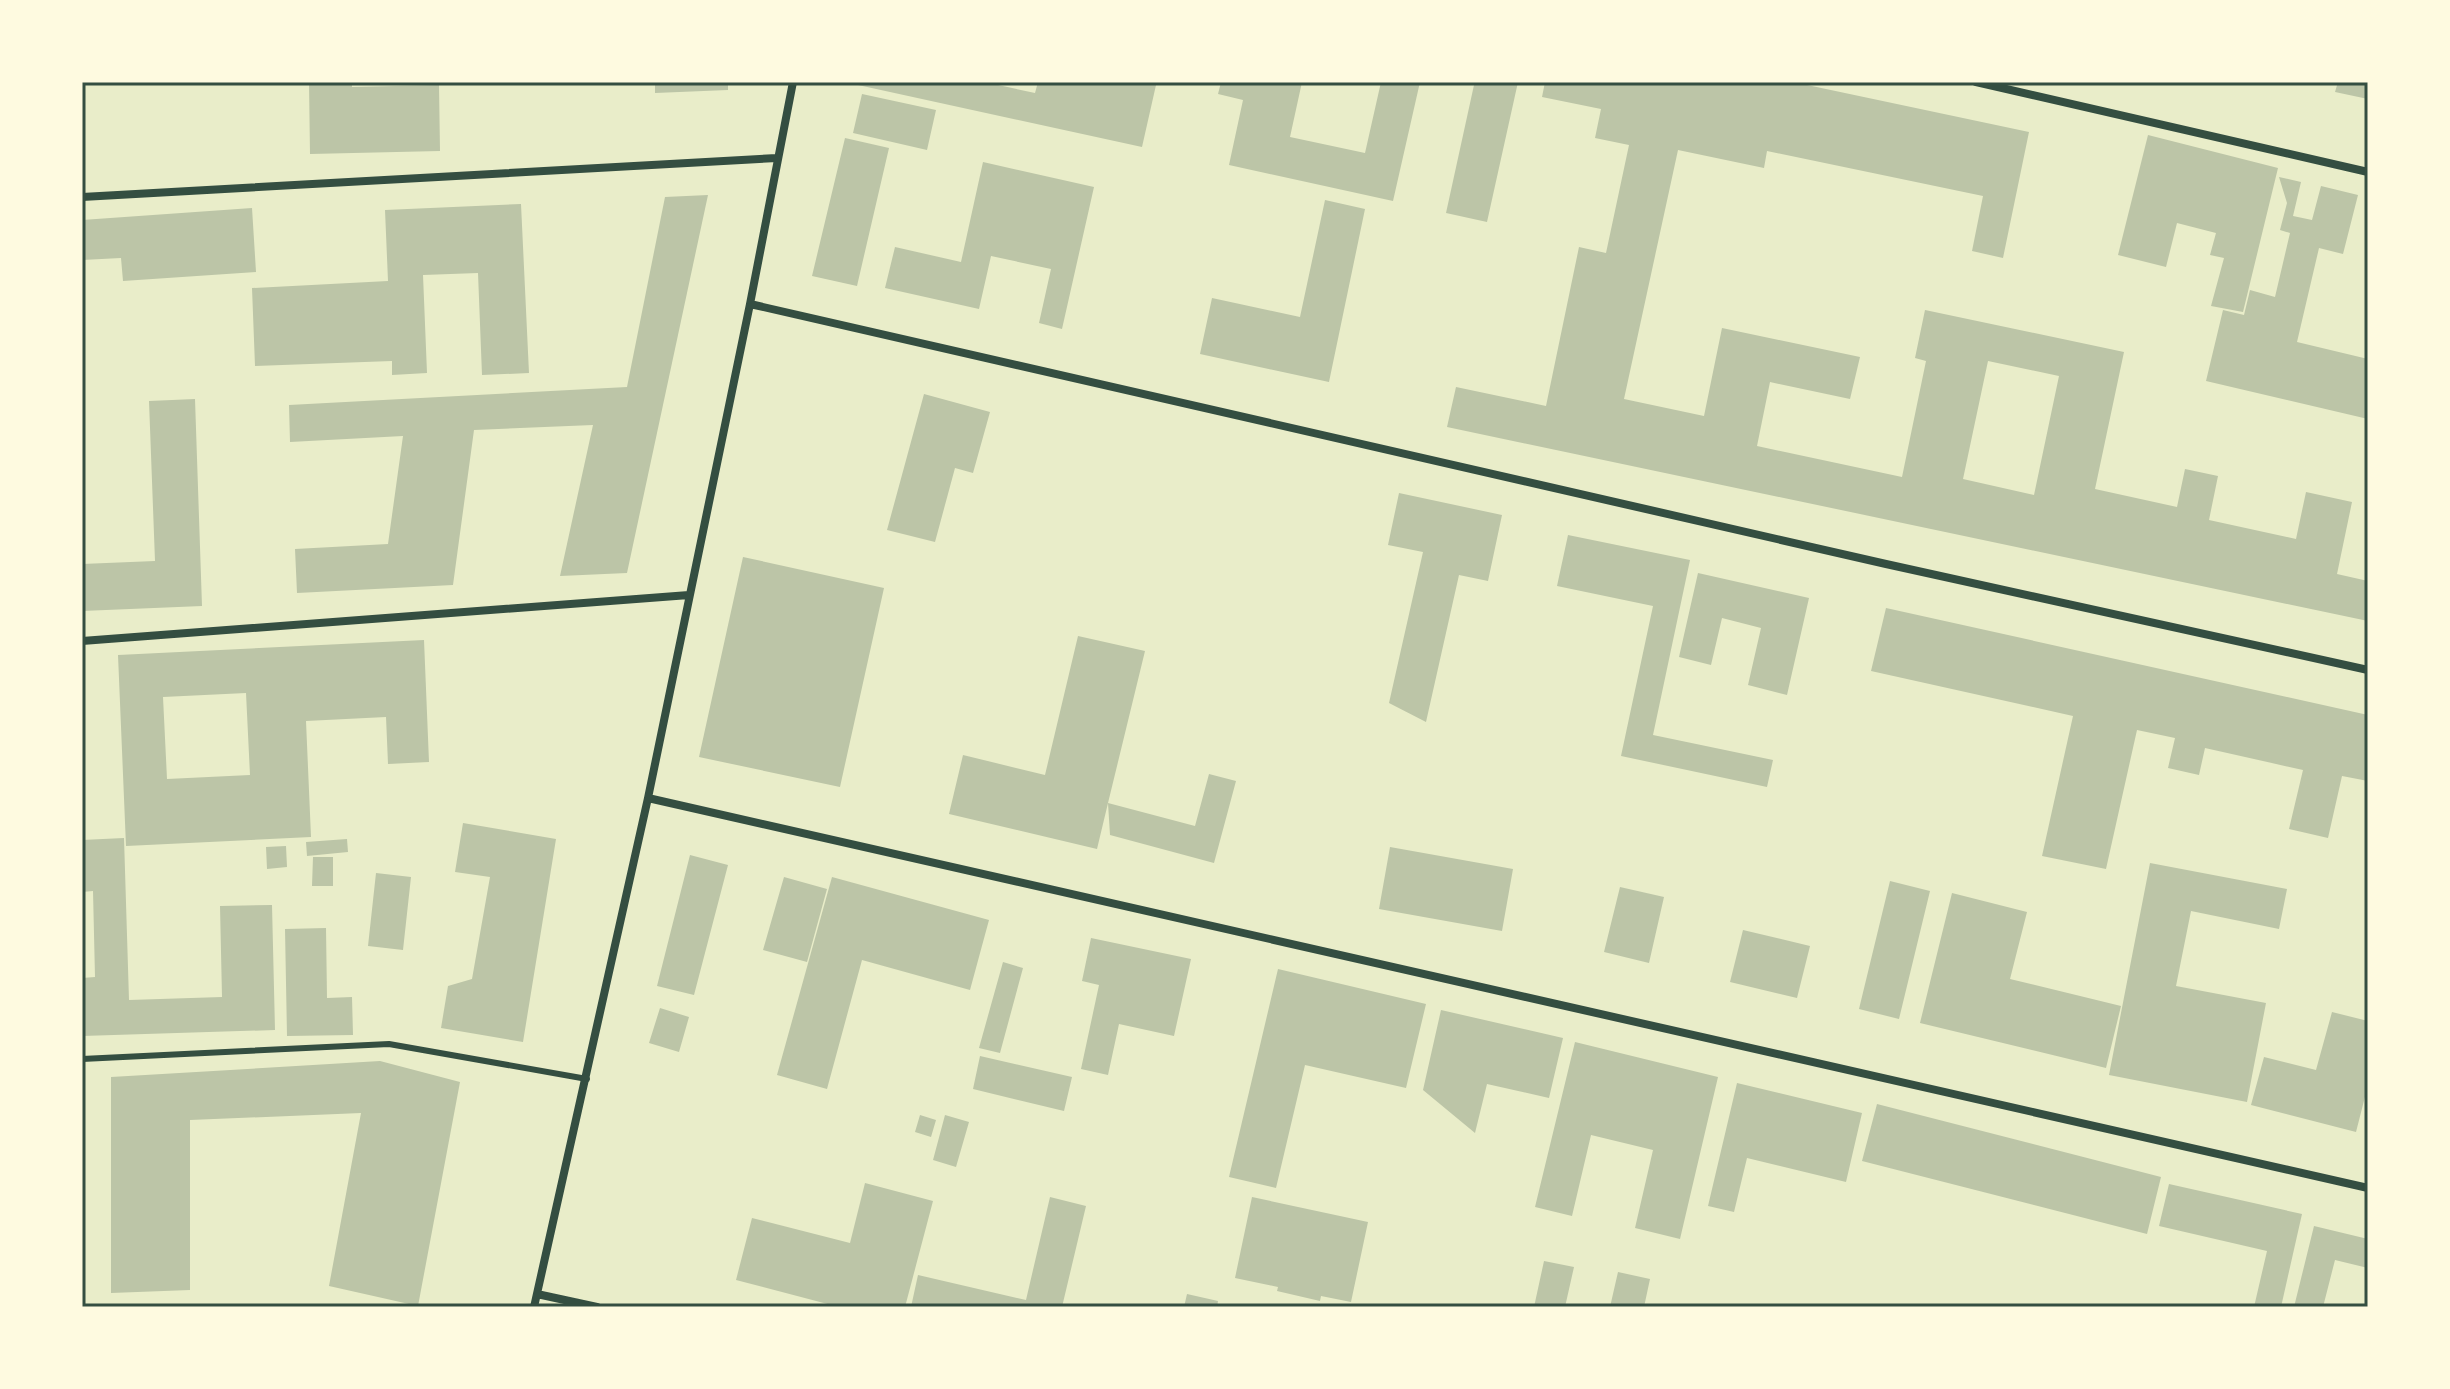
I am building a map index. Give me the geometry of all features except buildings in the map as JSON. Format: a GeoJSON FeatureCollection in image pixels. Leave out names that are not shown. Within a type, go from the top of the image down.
{"type":"FeatureCollection","features":[{"type":"Feature","properties":{"kind":"street"},"geometry":{"type":"LineString","coordinates":[[534,1307],[648,798],[793,82]]}},
{"type":"Feature","properties":{"kind":"street"},"geometry":{"type":"LineString","coordinates":[[1976,82],[2368,172]]}},
{"type":"Feature","properties":{"kind":"street"},"geometry":{"type":"LineString","coordinates":[[82,197],[777,158]]}},
{"type":"Feature","properties":{"kind":"street"},"geometry":{"type":"LineString","coordinates":[[750,304],[1871,561],[2368,670]]}},
{"type":"Feature","properties":{"kind":"street"},"geometry":{"type":"LineString","coordinates":[[82,641],[689,595]]}},
{"type":"Feature","properties":{"kind":"street"},"geometry":{"type":"LineString","coordinates":[[648,798],[2368,1188]]}},
{"type":"Feature","properties":{"kind":"street"},"geometry":{"type":"LineString","coordinates":[[537,1294],[597,1307]]}},
{"type":"Feature","properties":{"kind":"lane"},"geometry":{"type":"LineString","coordinates":[[82,1059],[389,1044],[587,1079]]}}]}
